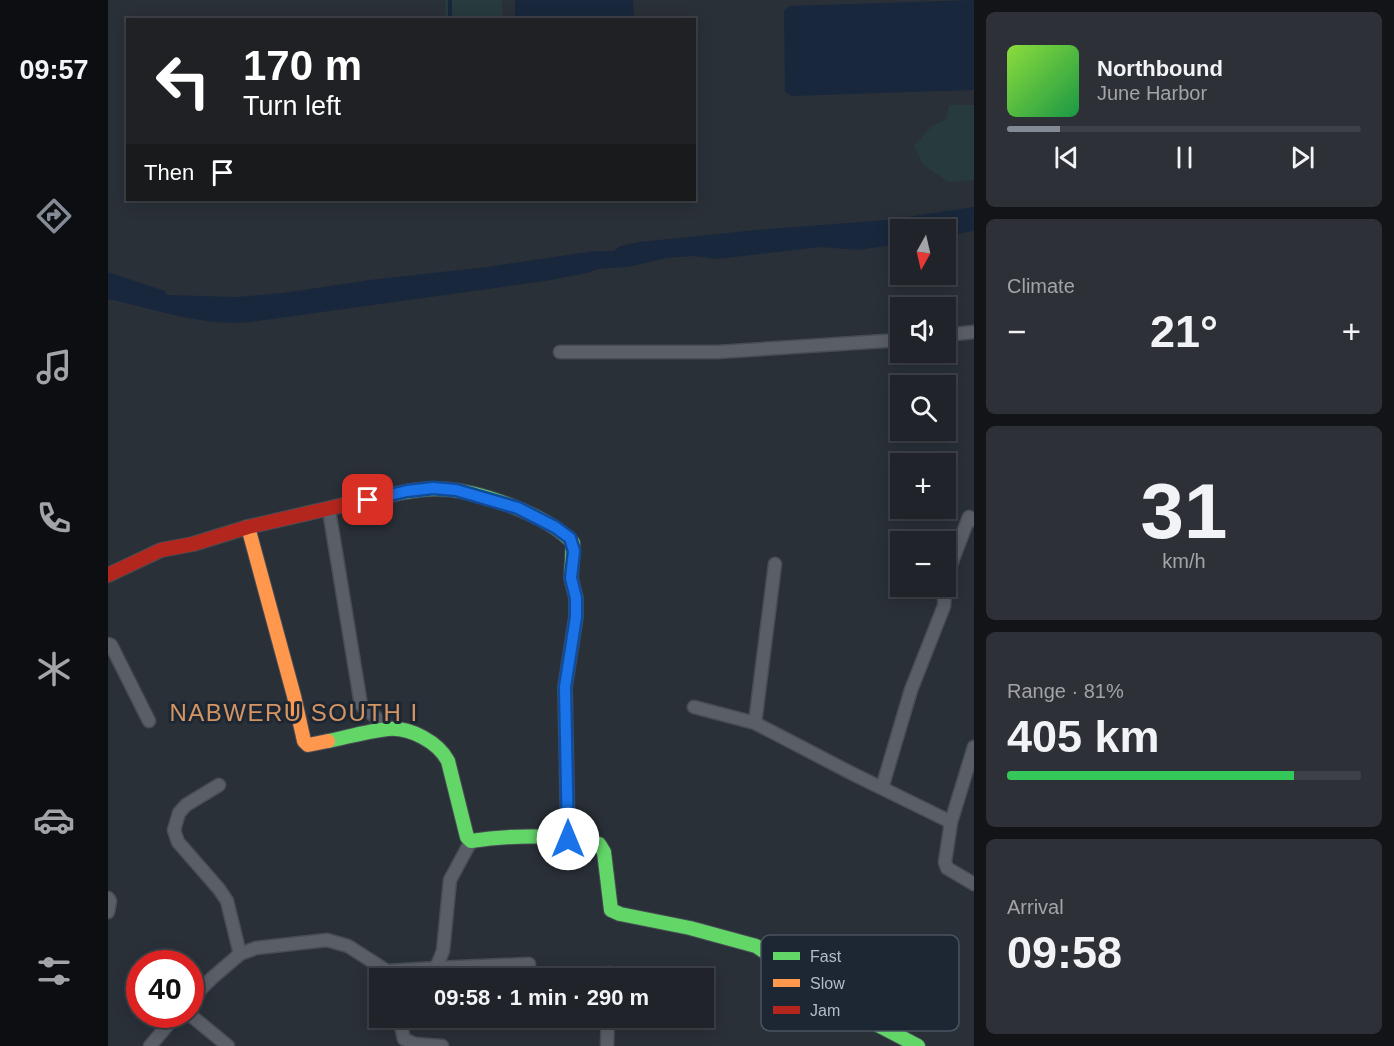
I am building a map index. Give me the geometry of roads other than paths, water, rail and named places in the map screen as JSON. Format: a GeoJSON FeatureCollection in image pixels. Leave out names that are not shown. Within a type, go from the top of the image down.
{"type":"FeatureCollection","features":[{"type":"Feature","properties":{"kind":"street"},"geometry":{"type":"LineString","coordinates":[[956,334],[974,332]]}},
{"type":"Feature","properties":{"kind":"street"},"geometry":{"type":"LineString","coordinates":[[560,352],[718,352],[890,341]]}},
{"type":"Feature","properties":{"kind":"street"},"geometry":{"type":"LineString","coordinates":[[108,575],[161,550],[193,544],[248,527],[407,491],[433,488],[456,490],[518,508],[555,527],[570,538],[574,551],[571,578],[576,598],[576,617],[565,687],[568,839]]}},
{"type":"Feature","properties":{"kind":"street"},"geometry":{"type":"LineString","coordinates":[[330,510],[360,705],[390,729]]}},
{"type":"Feature","properties":{"kind":"street"},"geometry":{"type":"LineString","coordinates":[[956,552],[969,518],[974,520]]}},
{"type":"Feature","properties":{"kind":"street"},"geometry":{"type":"LineString","coordinates":[[248,527],[304,741],[308,745],[313,745],[390,729],[412,733],[433,743],[445,755],[467,837],[471,841]]}},
{"type":"Feature","properties":{"kind":"street"},"geometry":{"type":"LineString","coordinates":[[755,723],[775,564]]}},
{"type":"Feature","properties":{"kind":"street"},"geometry":{"type":"LineString","coordinates":[[882,788],[911,690],[944,606],[944,597]]}},
{"type":"Feature","properties":{"kind":"street"},"geometry":{"type":"LineString","coordinates":[[108,644],[111,645],[149,721]]}},
{"type":"Feature","properties":{"kind":"street"},"geometry":{"type":"LineString","coordinates":[[694,706],[755,723],[951,822]]}},
{"type":"Feature","properties":{"kind":"street"},"geometry":{"type":"LineString","coordinates":[[974,747],[951,822],[945,862],[947,868],[974,884]]}},
{"type":"Feature","properties":{"kind":"street"},"geometry":{"type":"LineString","coordinates":[[219,785],[186,805],[179,813],[174,830],[178,842],[227,901],[240,954]]}},
{"type":"Feature","properties":{"kind":"street"},"geometry":{"type":"LineString","coordinates":[[471,841],[497,837],[580,839],[598,844],[604,852],[611,910],[620,914],[692,927],[761,949]]}},
{"type":"Feature","properties":{"kind":"street"},"geometry":{"type":"LineString","coordinates":[[436,968],[443,951],[450,880],[471,841]]}},
{"type":"Feature","properties":{"kind":"street"},"geometry":{"type":"LineString","coordinates":[[108,898],[110,901],[108,912]]}},
{"type":"Feature","properties":{"kind":"street"},"geometry":{"type":"LineString","coordinates":[[204,986],[240,954],[256,948],[327,940],[348,946],[379,968]]}},
{"type":"Feature","properties":{"kind":"street"},"geometry":{"type":"LineString","coordinates":[[455,968],[529,964]]}},
{"type":"Feature","properties":{"kind":"street"},"geometry":{"type":"LineString","coordinates":[[204,1026],[228,1046]]}},
{"type":"Feature","properties":{"kind":"street"},"geometry":{"type":"LineString","coordinates":[[150,1046],[165,1028]]}},
{"type":"Feature","properties":{"kind":"street"},"geometry":{"type":"LineString","coordinates":[[607,1046],[608,1028]]}},
{"type":"Feature","properties":{"kind":"street"},"geometry":{"type":"LineString","coordinates":[[891,1031],[918,1046]]}},
{"type":"Feature","properties":{"kind":"street"},"geometry":{"type":"LineString","coordinates":[[400,1042],[442,1046]]}},
{"type":"Feature","properties":{"kind":"water"},"geometry":{"type":"Polygon","coordinates":[[[515,0],[633,0],[634,18],[515,18],[515,0]]]}},
{"type":"Feature","properties":{"kind":"water"},"geometry":{"type":"Polygon","coordinates":[[[974,0],[974,90],[792,96],[785,92],[784,11],[789,6],[974,0]]]}},
{"type":"Feature","properties":{"kind":"water"},"geometry":{"type":"Polygon","coordinates":[[[974,207],[974,231],[956,234],[956,219],[894,219],[974,207]]]}},
{"type":"Feature","properties":{"kind":"water"},"geometry":{"type":"Polygon","coordinates":[[[890,220],[890,245],[858,250],[821,247],[717,259],[693,256],[667,258],[628,267],[598,269],[545,281],[251,322],[197,320],[108,299],[108,272],[165,291],[167,295],[237,297],[487,267],[594,251],[614,251],[620,246],[639,242],[890,220]]]}},
{"type":"Feature","properties":{"kind":"waterway"},"geometry":{"type":"LineString","coordinates":[[450,0],[450,18]]}},
{"type":"Feature","properties":{"kind":"district","name":"NABWERU SOUTH I"},"geometry":{"type":"Point","coordinates":[294,713]}}]}
